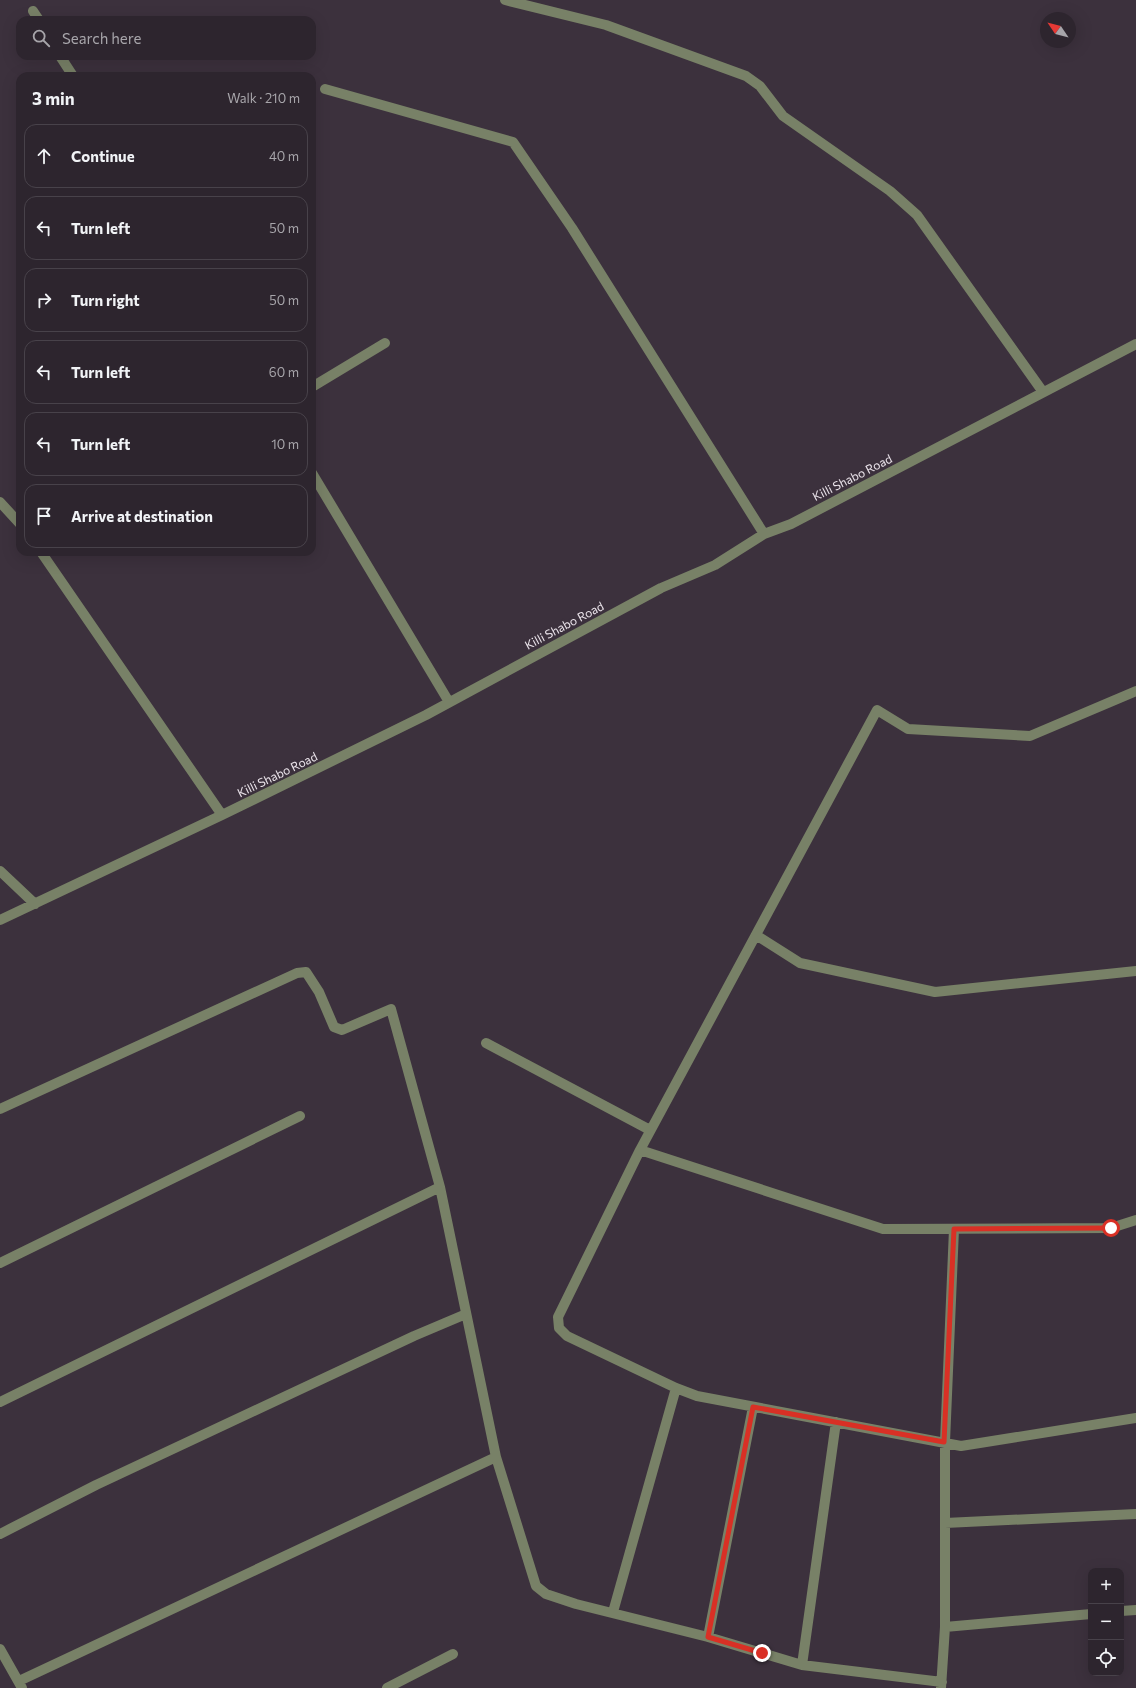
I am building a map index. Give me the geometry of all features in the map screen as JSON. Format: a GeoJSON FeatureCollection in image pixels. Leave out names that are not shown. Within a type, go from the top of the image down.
{"type":"FeatureCollection","features":[{"type":"Feature","properties":{"kind":"street"},"geometry":{"type":"LineString","coordinates":[[505,0],[606,25],[746,76],[766,93],[783,116],[890,191],[917,215],[1043,392]]}},
{"type":"Feature","properties":{"kind":"street"},"geometry":{"type":"LineString","coordinates":[[33,11],[36,16]]}},
{"type":"Feature","properties":{"kind":"street"},"geometry":{"type":"LineString","coordinates":[[62,60],[70,72]]}},
{"type":"Feature","properties":{"kind":"street"},"geometry":{"type":"LineString","coordinates":[[325,89],[513,142],[572,228],[764,534]]}},
{"type":"Feature","properties":{"kind":"street"},"geometry":{"type":"LineString","coordinates":[[316,385],[385,343]]}},
{"type":"Feature","properties":{"kind":"street","name":"Killi Shabo Road"},"geometry":{"type":"LineString","coordinates":[[0,920],[222,815],[419,719],[661,588],[715,564],[764,534],[791,524],[1136,344]]}},
{"type":"Feature","properties":{"kind":"street"},"geometry":{"type":"LineString","coordinates":[[316,480],[448,702]]}},
{"type":"Feature","properties":{"kind":"street"},"geometry":{"type":"LineString","coordinates":[[0,502],[16,520]]}},
{"type":"Feature","properties":{"kind":"street"},"geometry":{"type":"LineString","coordinates":[[44,556],[222,815]]}},
{"type":"Feature","properties":{"kind":"street"},"geometry":{"type":"LineString","coordinates":[[1136,691],[1030,736],[908,729],[877,710],[650,1130],[558,1317],[559,1328],[567,1336],[676,1388],[697,1396],[961,1446],[1136,1418]]}},
{"type":"Feature","properties":{"kind":"street"},"geometry":{"type":"LineString","coordinates":[[0,871],[35,904]]}},
{"type":"Feature","properties":{"kind":"street"},"geometry":{"type":"LineString","coordinates":[[756,935],[800,963],[935,992],[1136,970]]}},
{"type":"Feature","properties":{"kind":"street"},"geometry":{"type":"LineString","coordinates":[[0,1109],[297,973],[306,972],[319,992],[334,1027],[342,1030],[391,1009],[440,1188],[496,1457],[536,1586],[546,1594],[576,1604],[613,1612],[708,1637],[802,1665],[942,1685],[945,1627],[944,1442],[954,1229]]}},
{"type":"Feature","properties":{"kind":"street"},"geometry":{"type":"LineString","coordinates":[[486,1043],[650,1130]]}},
{"type":"Feature","properties":{"kind":"street"},"geometry":{"type":"LineString","coordinates":[[0,1263],[300,1116]]}},
{"type":"Feature","properties":{"kind":"street"},"geometry":{"type":"LineString","coordinates":[[640,1150],[883,1229],[1111,1228],[1136,1220]]}},
{"type":"Feature","properties":{"kind":"street"},"geometry":{"type":"LineString","coordinates":[[0,1402],[440,1188]]}},
{"type":"Feature","properties":{"kind":"street"},"geometry":{"type":"LineString","coordinates":[[0,1534],[96,1485],[414,1336],[466,1314]]}},
{"type":"Feature","properties":{"kind":"street"},"geometry":{"type":"LineString","coordinates":[[613,1612],[676,1388]]}},
{"type":"Feature","properties":{"kind":"street"},"geometry":{"type":"LineString","coordinates":[[708,1637],[753,1407]]}},
{"type":"Feature","properties":{"kind":"street"},"geometry":{"type":"LineString","coordinates":[[802,1665],[836,1422]]}},
{"type":"Feature","properties":{"kind":"street"},"geometry":{"type":"LineString","coordinates":[[0,1649],[20,1685],[496,1457]]}},
{"type":"Feature","properties":{"kind":"street"},"geometry":{"type":"LineString","coordinates":[[945,1523],[1136,1514]]}},
{"type":"Feature","properties":{"kind":"street"},"geometry":{"type":"LineString","coordinates":[[1124,1611],[1136,1610]]}},
{"type":"Feature","properties":{"kind":"street"},"geometry":{"type":"LineString","coordinates":[[945,1627],[1088,1614]]}},
{"type":"Feature","properties":{"kind":"street"},"geometry":{"type":"LineString","coordinates":[[387,1688],[453,1654]]}},
{"type":"Feature","properties":{"kind":"route"},"geometry":{"type":"LineString","coordinates":[[762,1653],[708,1637],[753,1407],[944,1442],[954,1229],[1111,1228]]}}]}
